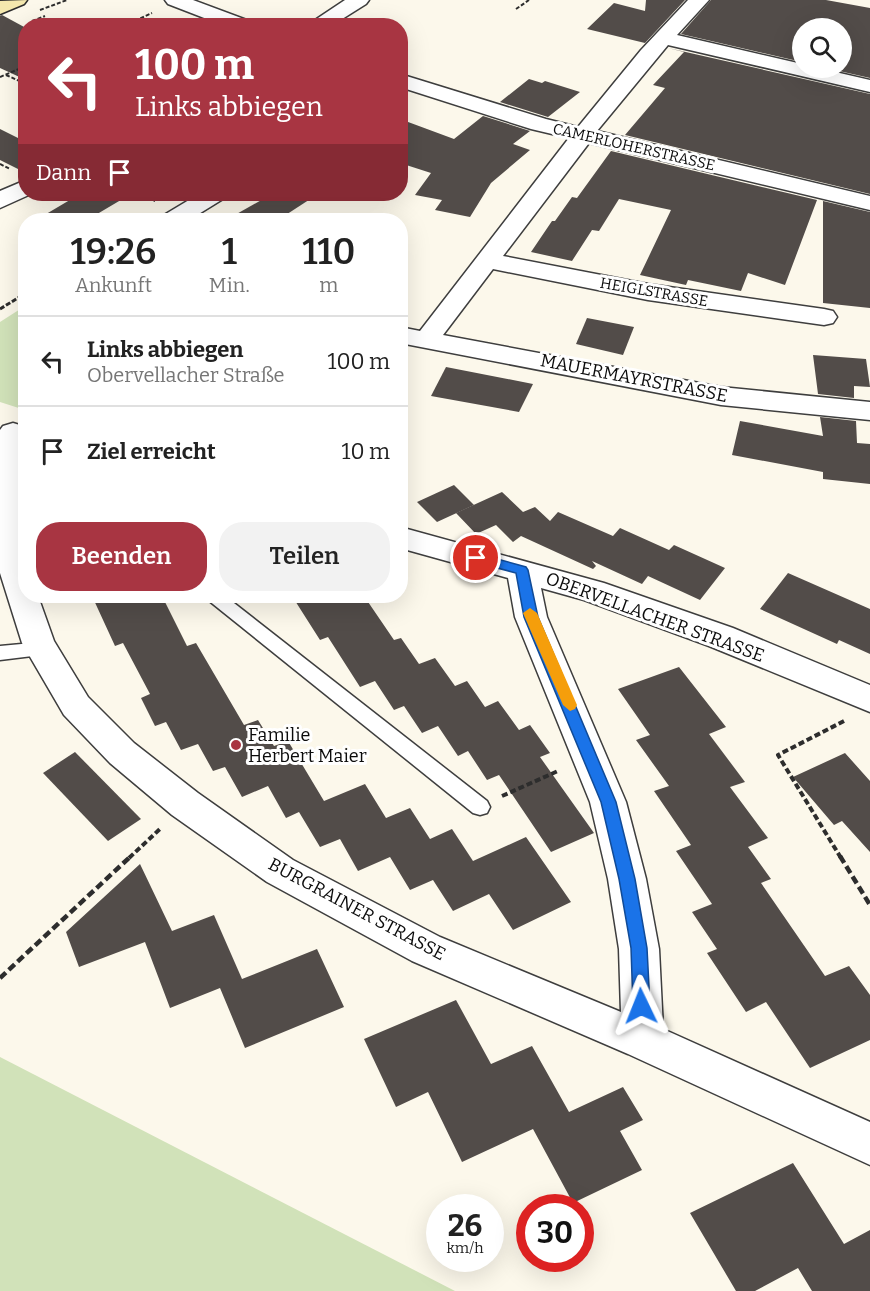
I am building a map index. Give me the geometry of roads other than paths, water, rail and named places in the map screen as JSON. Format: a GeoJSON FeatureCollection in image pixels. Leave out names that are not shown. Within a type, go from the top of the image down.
{"type":"FeatureCollection","features":[{"type":"Feature","properties":{"kind":"street"},"geometry":{"type":"LineString","coordinates":[[0,8],[17,0]]}},
{"type":"Feature","properties":{"kind":"street"},"geometry":{"type":"LineString","coordinates":[[175,0],[223,18]]}},
{"type":"Feature","properties":{"kind":"street"},"geometry":{"type":"LineString","coordinates":[[329,18],[359,0]]}},
{"type":"Feature","properties":{"kind":"street"},"geometry":{"type":"LineString","coordinates":[[414,337],[486,260],[648,54],[699,0]]}},
{"type":"Feature","properties":{"kind":"street"},"geometry":{"type":"LineString","coordinates":[[665,38],[870,86]]}},
{"type":"Feature","properties":{"kind":"street","name":"CAMERLOHERSTRASSE"},"geometry":{"type":"LineString","coordinates":[[408,83],[539,124],[870,203]]}},
{"type":"Feature","properties":{"kind":"street"},"geometry":{"type":"LineString","coordinates":[[0,201],[18,191]]}},
{"type":"Feature","properties":{"kind":"street"},"geometry":{"type":"LineString","coordinates":[[184,213],[204,201]]}},
{"type":"Feature","properties":{"kind":"street","name":"HEIGLSTRASSE"},"geometry":{"type":"LineString","coordinates":[[486,260],[648,292],[824,317]]}},
{"type":"Feature","properties":{"kind":"street","name":"MAUERMAYRSTRASSE"},"geometry":{"type":"LineString","coordinates":[[414,337],[721,396],[870,411]]}},
{"type":"Feature","properties":{"kind":"street","name":"BURGRAINER STRASSE"},"geometry":{"type":"LineString","coordinates":[[13,432],[7,507],[11,551],[18,584]]}},
{"type":"Feature","properties":{"kind":"street","name":"OBERVELLACHER STRASSE"},"geometry":{"type":"LineString","coordinates":[[408,539],[593,591],[721,637],[870,699]]}},
{"type":"Feature","properties":{"kind":"street"},"geometry":{"type":"LineString","coordinates":[[522,570],[531,617],[608,802],[627,879],[639,948],[643,1040]]}},
{"type":"Feature","properties":{"kind":"street","name":"BURGRAINER STRASSE"},"geometry":{"type":"LineString","coordinates":[[24,603],[38,643],[76,706],[122,753],[184,804],[280,871],[426,949],[643,1040],[870,1144]]}},
{"type":"Feature","properties":{"kind":"lane"},"geometry":{"type":"LineString","coordinates":[[223,603],[480,807]]}},
{"type":"Feature","properties":{"kind":"lane"},"geometry":{"type":"LineString","coordinates":[[0,653],[43,649]]}},
{"type":"Feature","properties":{"kind":"place","name":"Familie Herbert Maier"},"geometry":{"type":"Point","coordinates":[236,745]}}]}
